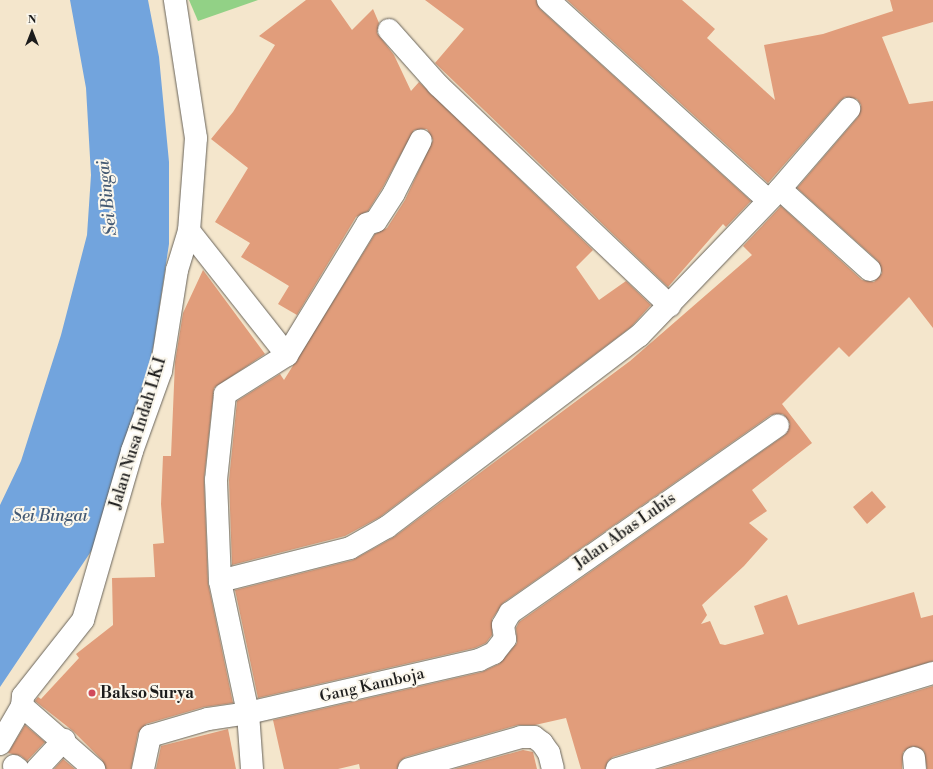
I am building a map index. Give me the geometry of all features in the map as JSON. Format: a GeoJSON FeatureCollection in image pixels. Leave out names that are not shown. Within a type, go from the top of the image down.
{"type":"FeatureCollection","features":[{"type":"Feature","properties":{"kind":"street","name":"Jalan Nusa Indah LK.I"},"geometry":{"type":"LineString","coordinates":[[0,744],[22,706],[23,696],[82,620],[132,450],[161,371],[177,270],[189,231],[196,138],[175,0]]}},
{"type":"Feature","properties":{"kind":"street"},"geometry":{"type":"LineString","coordinates":[[548,0],[774,195],[870,270]]}},
{"type":"Feature","properties":{"kind":"street"},"geometry":{"type":"LineString","coordinates":[[389,30],[438,85],[670,306]]}},
{"type":"Feature","properties":{"kind":"street"},"geometry":{"type":"LineString","coordinates":[[220,581],[350,548],[387,528],[639,336],[670,306],[774,195],[849,109]]}},
{"type":"Feature","properties":{"kind":"street"},"geometry":{"type":"LineString","coordinates":[[252,769],[248,714],[220,581],[216,480],[225,394],[287,355],[367,224],[376,221],[394,193],[421,140]]}},
{"type":"Feature","properties":{"kind":"street"},"geometry":{"type":"LineString","coordinates":[[189,231],[287,355]]}},
{"type":"Feature","properties":{"kind":"street","name":"Jalan Abas Lubis"},"geometry":{"type":"LineString","coordinates":[[494,653],[505,639],[504,625],[510,613],[778,425]]}},
{"type":"Feature","properties":{"kind":"street","name":"Gang Kamboja"},"geometry":{"type":"LineString","coordinates":[[142,769],[150,736],[208,719],[248,714],[479,660],[494,653]]}},
{"type":"Feature","properties":{"kind":"street"},"geometry":{"type":"LineString","coordinates":[[617,769],[933,673]]}},
{"type":"Feature","properties":{"kind":"street"},"geometry":{"type":"LineString","coordinates":[[22,706],[64,740],[94,769]]}},
{"type":"Feature","properties":{"kind":"street"},"geometry":{"type":"LineString","coordinates":[[410,769],[521,736],[534,737],[542,743],[549,753],[553,769]]}},
{"type":"Feature","properties":{"kind":"street"},"geometry":{"type":"LineString","coordinates":[[37,769],[64,740]]}},
{"type":"Feature","properties":{"kind":"green space"},"geometry":{"type":"Polygon","coordinates":[[[189,0],[258,0],[198,21],[189,0]]]}},
{"type":"Feature","properties":{"kind":"water","name":"Sei Bingai"},"geometry":{"type":"Polygon","coordinates":[[[70,0],[148,0],[159,57],[169,162],[169,244],[154,343],[132,440],[92,550],[0,687],[0,505],[21,461],[61,335],[87,235],[91,175],[86,88],[70,0]]]}},
{"type":"Feature","properties":{"kind":"building"},"geometry":{"type":"Polygon","coordinates":[[[306,0],[331,0],[352,30],[373,9],[379,23],[377,33],[394,55],[411,91],[419,82],[593,250],[576,267],[599,300],[626,281],[651,305],[631,327],[380,517],[345,536],[232,565],[229,480],[237,401],[280,374],[284,380],[375,234],[387,228],[405,200],[433,140],[427,129],[414,130],[368,211],[356,217],[297,315],[278,304],[289,286],[241,257],[250,243],[215,222],[248,168],[211,139],[233,112],[275,45],[259,36],[306,0]]]}},
{"type":"Feature","properties":{"kind":"building"},"geometry":{"type":"Polygon","coordinates":[[[425,0],[536,0],[540,9],[751,201],[726,227],[723,224],[668,287],[435,63],[464,29],[425,0]]]}},
{"type":"Feature","properties":{"kind":"building"},"geometry":{"type":"Polygon","coordinates":[[[567,0],[682,0],[715,29],[707,38],[775,100],[764,45],[823,34],[893,11],[890,0],[933,0],[933,22],[882,37],[909,104],[933,101],[933,328],[909,297],[849,357],[839,347],[782,404],[812,443],[752,490],[767,511],[749,523],[768,539],[744,566],[702,605],[707,615],[701,624],[710,621],[720,644],[725,645],[764,634],[754,606],[787,595],[798,625],[914,592],[921,618],[933,615],[933,661],[613,757],[608,761],[605,769],[581,769],[566,718],[535,725],[518,725],[406,757],[400,761],[397,769],[360,769],[359,764],[338,769],[284,769],[273,720],[482,672],[499,664],[517,643],[516,628],[519,622],[785,435],[790,424],[783,414],[771,415],[503,603],[492,619],[492,635],[486,643],[475,648],[258,698],[235,590],[353,560],[394,537],[630,361],[752,255],[743,246],[781,206],[862,280],[874,282],[882,273],[878,261],[797,188],[858,117],[861,105],[857,99],[845,97],[840,101],[768,183],[567,0]]]}},
{"type":"Feature","properties":{"kind":"building"},"geometry":{"type":"Polygon","coordinates":[[[203,270],[265,354],[214,388],[204,479],[208,583],[233,703],[204,707],[146,724],[138,733],[131,769],[106,769],[102,760],[73,731],[35,701],[38,697],[41,699],[79,658],[76,654],[113,625],[112,578],[155,577],[153,544],[164,543],[161,504],[163,456],[171,456],[175,362],[183,313],[203,270]]]}},
{"type":"Feature","properties":{"kind":"building"},"geometry":{"type":"Polygon","coordinates":[[[872,491],[886,507],[867,524],[853,507],[872,491]]]}},
{"type":"Feature","properties":{"kind":"building"},"geometry":{"type":"Polygon","coordinates":[[[933,686],[933,769],[927,769],[924,751],[913,746],[903,752],[902,769],[660,769],[933,686]]]}},
{"type":"Feature","properties":{"kind":"building"},"geometry":{"type":"Polygon","coordinates":[[[25,725],[45,742],[27,761],[21,756],[8,753],[25,725]]]}},
{"type":"Feature","properties":{"kind":"building"},"geometry":{"type":"Polygon","coordinates":[[[228,729],[236,769],[156,769],[161,746],[228,729]]]}},
{"type":"Feature","properties":{"kind":"building"},"geometry":{"type":"Polygon","coordinates":[[[523,750],[533,752],[537,769],[454,769],[523,750]]]}},
{"type":"Feature","properties":{"kind":"building"},"geometry":{"type":"Polygon","coordinates":[[[63,759],[75,769],[54,769],[63,759]]]}},
{"type":"Feature","properties":{"kind":"place","name":"Bakso Surya"},"geometry":{"type":"Point","coordinates":[92,693]}}]}
